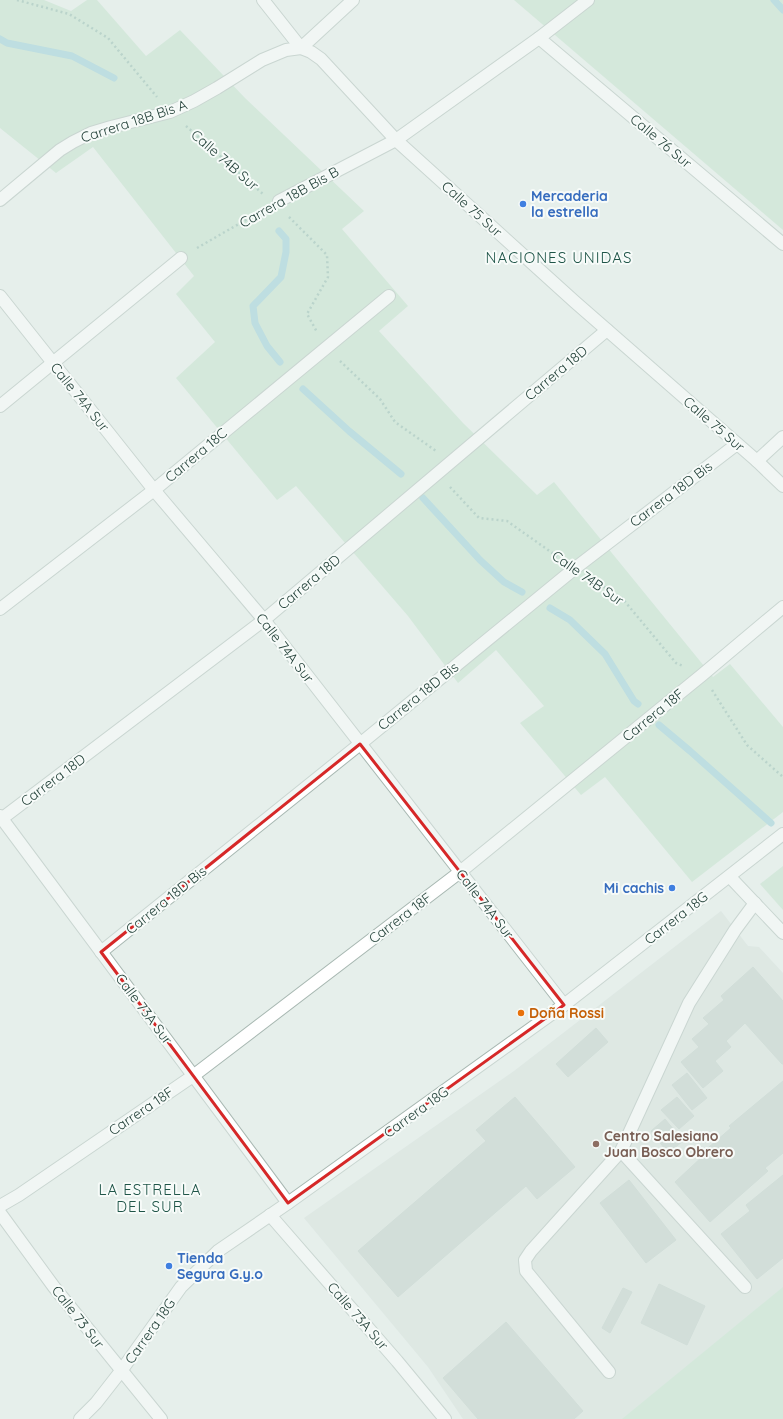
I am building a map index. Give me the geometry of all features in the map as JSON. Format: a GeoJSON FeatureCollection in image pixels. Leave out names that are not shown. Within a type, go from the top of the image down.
{"type":"FeatureCollection","features":[{"type":"Feature","properties":{"kind":"street","name":"Calle 75 Sur"},"geometry":{"type":"LineString","coordinates":[[263,0],[301,48],[311,52],[321,59],[396,140],[607,330],[757,461],[783,486]]}},
{"type":"Feature","properties":{"kind":"street"},"geometry":{"type":"LineString","coordinates":[[301,48],[352,0]]}},
{"type":"Feature","properties":{"kind":"street","name":"Carrera 18B Bis B"},"geometry":{"type":"LineString","coordinates":[[277,202],[396,140],[539,38],[588,0]]}},
{"type":"Feature","properties":{"kind":"street","name":"Calle 76 Sur"},"geometry":{"type":"LineString","coordinates":[[539,38],[783,244]]}},
{"type":"Feature","properties":{"kind":"street","name":"Carrera 18B Bis A"},"geometry":{"type":"LineString","coordinates":[[0,200],[60,150],[73,142],[91,133],[170,112],[217,88],[262,60],[286,50],[301,48]]}},
{"type":"Feature","properties":{"kind":"street"},"geometry":{"type":"LineString","coordinates":[[0,406],[181,258]]}},
{"type":"Feature","properties":{"kind":"street","name":"Calle 74A Sur"},"geometry":{"type":"LineString","coordinates":[[0,296],[154,490],[264,620],[564,1005]]}},
{"type":"Feature","properties":{"kind":"street","name":"Carrera 18C"},"geometry":{"type":"LineString","coordinates":[[0,609],[154,490],[389,296]]}},
{"type":"Feature","properties":{"kind":"street","name":"Carrera 18D"},"geometry":{"type":"LineString","coordinates":[[1,818],[264,620],[607,330]]}},
{"type":"Feature","properties":{"kind":"street"},"geometry":{"type":"LineString","coordinates":[[757,461],[783,437]]}},
{"type":"Feature","properties":{"kind":"street","name":"Carrera 18D Bis"},"geometry":{"type":"LineString","coordinates":[[101,952],[360,744],[574,569],[737,444]]}},
{"type":"Feature","properties":{"kind":"street","name":"Carrera 18F"},"geometry":{"type":"LineString","coordinates":[[0,1206],[193,1076],[460,872],[783,607]]}},
{"type":"Feature","properties":{"kind":"street","name":"Calle 73A Sur"},"geometry":{"type":"LineString","coordinates":[[1,818],[288,1203]]}},
{"type":"Feature","properties":{"kind":"street","name":"Carrera 18G"},"geometry":{"type":"LineString","coordinates":[[80,1419],[96,1403],[122,1372],[181,1287],[218,1251],[288,1203],[564,1005],[783,834]]}},
{"type":"Feature","properties":{"kind":"street"},"geometry":{"type":"LineString","coordinates":[[730,876],[783,933]]}},
{"type":"Feature","properties":{"kind":"street"},"geometry":{"type":"LineString","coordinates":[[609,1372],[526,1270],[525,1260],[531,1251],[621,1151],[689,1003],[735,930],[755,903]]}},
{"type":"Feature","properties":{"kind":"street"},"geometry":{"type":"LineString","coordinates":[[621,1151],[745,1287]]}},
{"type":"Feature","properties":{"kind":"street","name":"Calle 73 Sur"},"geometry":{"type":"LineString","coordinates":[[0,1213],[54,1287],[160,1419]]}},
{"type":"Feature","properties":{"kind":"street","name":"Calle 73A Sur"},"geometry":{"type":"LineString","coordinates":[[270,1215],[397,1361],[445,1419]]}},
{"type":"Feature","properties":{"kind":"path","name":"Calle 74B Sur"},"geometry":{"type":"LineString","coordinates":[[17,0],[69,14],[108,38],[170,112],[277,202],[327,255],[328,277],[307,314],[326,347],[380,399],[395,422],[451,462]]}},
{"type":"Feature","properties":{"kind":"path","name":"Carrera 18B Bis B"},"geometry":{"type":"LineString","coordinates":[[181,258],[277,202]]}},
{"type":"Feature","properties":{"kind":"path","name":"Calle 74B Sur"},"geometry":{"type":"LineString","coordinates":[[437,474],[479,518],[507,521],[574,569],[622,598],[676,663],[702,675]]}},
{"type":"Feature","properties":{"kind":"path"},"geometry":{"type":"LineString","coordinates":[[702,675],[747,745],[783,777]]}},
{"type":"Feature","properties":{"kind":"highlighted area"},"geometry":{"type":"Polygon","coordinates":[[[360,744],[564,1005],[288,1203],[101,952],[360,744]]]}},
{"type":"Feature","properties":{"kind":"shaded area","name":"Centro Salesiano Juan Bosco Obrero"},"geometry":{"type":"Polygon","coordinates":[[[721,911],[748,946],[759,947],[783,973],[783,1419],[463,1419],[428,1367],[304,1218],[514,1071],[721,911]]]}},
{"type":"Feature","properties":{"kind":"green space"},"geometry":{"type":"Polygon","coordinates":[[[0,0],[44,0],[71,11],[87,0],[97,0],[146,56],[180,30],[245,98],[364,211],[342,229],[408,306],[379,331],[463,423],[537,495],[554,482],[713,677],[730,664],[783,727],[783,812],[692,882],[605,777],[581,795],[520,723],[544,706],[496,650],[458,683],[408,616],[296,486],[277,500],[176,378],[215,342],[176,294],[194,276],[93,147],[56,173],[0,128],[0,0]]]}},
{"type":"Feature","properties":{"kind":"green space"},"geometry":{"type":"Polygon","coordinates":[[[514,0],[783,0],[783,230],[514,0]]]}},
{"type":"Feature","properties":{"kind":"green space"},"geometry":{"type":"Polygon","coordinates":[[[783,866],[783,910],[760,884],[783,866]]]}},
{"type":"Feature","properties":{"kind":"green space"},"geometry":{"type":"Polygon","coordinates":[[[783,1287],[783,1419],[622,1419],[783,1287]]]}},
{"type":"Feature","properties":{"kind":"building"},"geometry":{"type":"Polygon","coordinates":[[[753,967],[783,1001],[783,1064],[745,1023],[726,1041],[731,1047],[715,1061],[723,1071],[703,1088],[681,1062],[699,1047],[692,1039],[709,1024],[703,1018],[724,1000],[721,996],[753,967]]]}},
{"type":"Feature","properties":{"kind":"building"},"geometry":{"type":"Polygon","coordinates":[[[596,1028],[608,1042],[568,1077],[556,1064],[596,1028]]]}},
{"type":"Feature","properties":{"kind":"building"},"geometry":{"type":"Polygon","coordinates":[[[687,1073],[707,1098],[692,1110],[672,1085],[687,1073]]]}},
{"type":"Feature","properties":{"kind":"building"},"geometry":{"type":"Polygon","coordinates":[[[783,1081],[783,1153],[765,1168],[768,1171],[710,1222],[675,1182],[703,1156],[701,1154],[731,1128],[729,1126],[783,1081]]]}},
{"type":"Feature","properties":{"kind":"building"},"geometry":{"type":"Polygon","coordinates":[[[515,1097],[575,1167],[537,1199],[526,1186],[398,1297],[358,1251],[486,1141],[476,1130],[515,1097]]]}},
{"type":"Feature","properties":{"kind":"building"},"geometry":{"type":"Polygon","coordinates":[[[677,1097],[694,1116],[679,1129],[661,1110],[677,1097]]]}},
{"type":"Feature","properties":{"kind":"building"},"geometry":{"type":"Polygon","coordinates":[[[665,1119],[683,1141],[668,1153],[651,1131],[665,1119]]]}},
{"type":"Feature","properties":{"kind":"building"},"geometry":{"type":"Polygon","coordinates":[[[783,1175],[783,1258],[757,1279],[721,1234],[750,1211],[746,1205],[783,1175]]]}},
{"type":"Feature","properties":{"kind":"building"},"geometry":{"type":"Polygon","coordinates":[[[629,1180],[676,1240],[646,1263],[600,1203],[629,1180]]]}},
{"type":"Feature","properties":{"kind":"building"},"geometry":{"type":"Polygon","coordinates":[[[659,1284],[705,1306],[687,1345],[641,1323],[659,1284]]]}},
{"type":"Feature","properties":{"kind":"building"},"geometry":{"type":"Polygon","coordinates":[[[623,1288],[632,1292],[610,1333],[602,1328],[623,1288]]]}},
{"type":"Feature","properties":{"kind":"building"},"geometry":{"type":"Polygon","coordinates":[[[506,1322],[583,1411],[574,1419],[478,1419],[443,1378],[506,1322]]]}},
{"type":"Feature","properties":{"kind":"waterway"},"geometry":{"type":"LineString","coordinates":[[774,0],[783,10]]}},
{"type":"Feature","properties":{"kind":"waterway"},"geometry":{"type":"LineString","coordinates":[[0,39],[7,43],[72,56],[114,78]]}},
{"type":"Feature","properties":{"kind":"waterway"},"geometry":{"type":"LineString","coordinates":[[279,231],[286,239],[286,252],[281,277],[253,306],[255,323],[267,346],[280,362]]}},
{"type":"Feature","properties":{"kind":"waterway"},"geometry":{"type":"LineString","coordinates":[[303,389],[349,431],[401,474]]}},
{"type":"Feature","properties":{"kind":"waterway"},"geometry":{"type":"LineString","coordinates":[[423,498],[480,560],[504,582],[522,592]]}},
{"type":"Feature","properties":{"kind":"waterway"},"geometry":{"type":"LineString","coordinates":[[550,608],[570,620],[605,654],[634,701],[638,704]]}},
{"type":"Feature","properties":{"kind":"waterway"},"geometry":{"type":"LineString","coordinates":[[659,725],[771,823]]}},
{"type":"Feature","properties":{"kind":"place","name":"Mercaderia la estrella"},"geometry":{"type":"Point","coordinates":[523,204]}},
{"type":"Feature","properties":{"kind":"place","name":"Mi cachis"},"geometry":{"type":"Point","coordinates":[672,888]}},
{"type":"Feature","properties":{"kind":"place","name":"Doña Rossi"},"geometry":{"type":"Point","coordinates":[521,1013]}},
{"type":"Feature","properties":{"kind":"place","name":"Centro Salesiano Juan Bosco Obrero"},"geometry":{"type":"Point","coordinates":[596,1144]}},
{"type":"Feature","properties":{"kind":"place","name":"Tienda Segura G.y.o"},"geometry":{"type":"Point","coordinates":[169,1266]}},
{"type":"Feature","properties":{"kind":"district","name":"NACIONES UNIDAS"},"geometry":{"type":"Point","coordinates":[559,258]}},
{"type":"Feature","properties":{"kind":"district","name":"LA ESTRELLA DEL SUR"},"geometry":{"type":"Point","coordinates":[150,1198]}}]}
